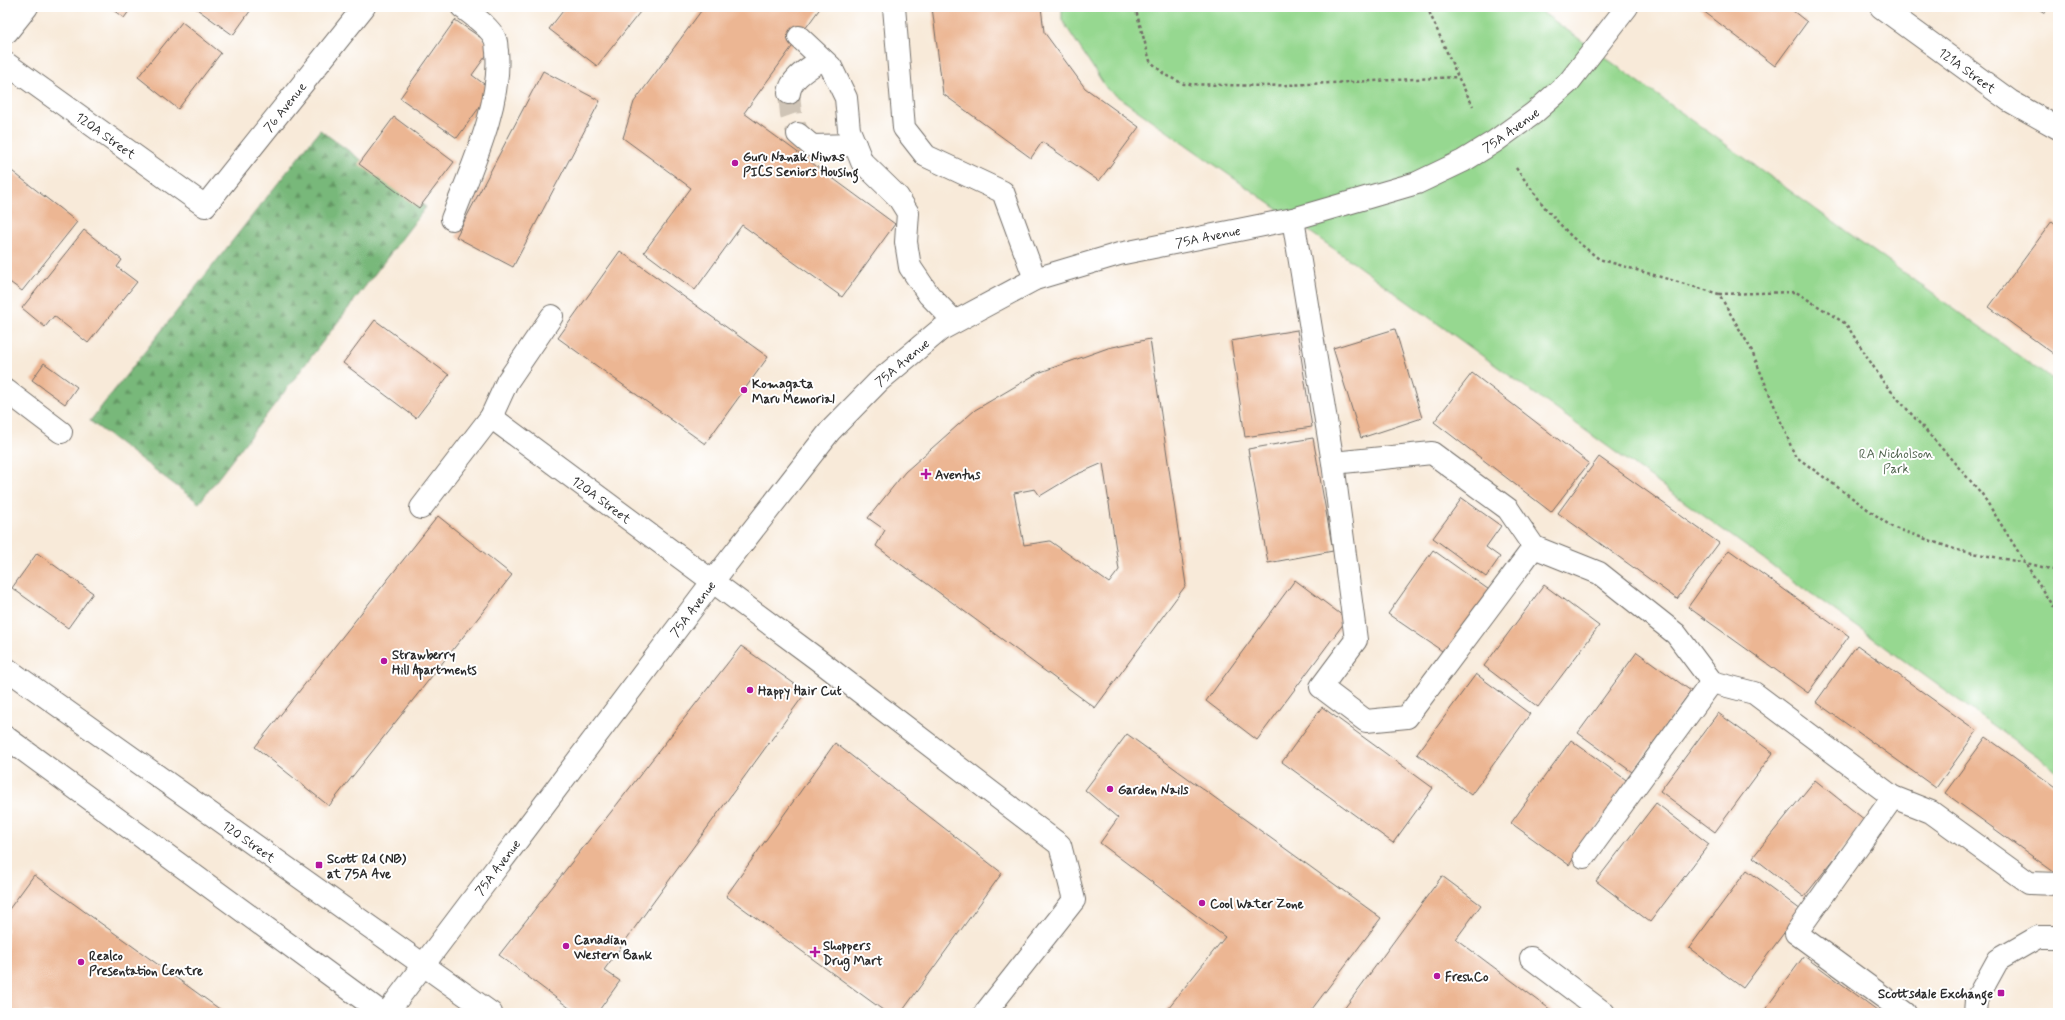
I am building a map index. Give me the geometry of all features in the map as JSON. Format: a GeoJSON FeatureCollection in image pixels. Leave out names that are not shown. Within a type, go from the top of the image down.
{"type":"FeatureCollection","features":[{"type":"Feature","properties":{"kind":"street"},"geometry":{"type":"LineString","coordinates":[[7,32],[27,7]]}},
{"type":"Feature","properties":{"kind":"street","name":"76 Avenue"},"geometry":{"type":"LineString","coordinates":[[205,206],[364,7]]}},
{"type":"Feature","properties":{"kind":"street"},"geometry":{"type":"LineString","coordinates":[[452,219],[474,161],[493,101],[498,66],[495,38],[484,25],[462,7]]}},
{"type":"Feature","properties":{"kind":"street"},"geometry":{"type":"LineString","coordinates":[[894,7],[904,128],[926,156],[1003,192],[1034,279]]}},
{"type":"Feature","properties":{"kind":"street","name":"75A Avenue"},"geometry":{"type":"LineString","coordinates":[[387,1013],[713,581],[830,431],[879,381],[940,330],[1034,279],[1119,254],[1293,219],[1417,183],[1463,161],[1494,142],[1534,113],[1569,82],[1628,7]]}},
{"type":"Feature","properties":{"kind":"street","name":"121A Street"},"geometry":{"type":"LineString","coordinates":[[1881,7],[2010,101],[2058,128]]}},
{"type":"Feature","properties":{"kind":"street"},"geometry":{"type":"LineString","coordinates":[[799,37],[831,67],[846,98],[848,130],[862,162],[898,197],[908,213],[906,242],[910,267],[929,295],[954,322]]}},
{"type":"Feature","properties":{"kind":"street"},"geometry":{"type":"LineString","coordinates":[[789,93],[790,87],[798,76],[822,59]]}},
{"type":"Feature","properties":{"kind":"street","name":"120A Street"},"geometry":{"type":"LineString","coordinates":[[7,64],[205,206]]}},
{"type":"Feature","properties":{"kind":"street"},"geometry":{"type":"LineString","coordinates":[[798,134],[812,146],[854,146]]}},
{"type":"Feature","properties":{"kind":"street"},"geometry":{"type":"LineString","coordinates":[[1293,219],[1333,463],[1356,640],[1321,687],[1366,721],[1407,717],[1534,547]]}},
{"type":"Feature","properties":{"kind":"street"},"geometry":{"type":"LineString","coordinates":[[421,508],[491,416],[507,382],[552,316]]}},
{"type":"Feature","properties":{"kind":"street"},"geometry":{"type":"LineString","coordinates":[[7,391],[61,432]]}},
{"type":"Feature","properties":{"kind":"street","name":"120A Street"},"geometry":{"type":"LineString","coordinates":[[491,416],[713,581],[1060,845],[1074,900],[986,1013]]}},
{"type":"Feature","properties":{"kind":"street"},"geometry":{"type":"LineString","coordinates":[[1333,463],[1432,453],[1508,509],[1534,547],[1599,573],[1676,634],[1712,682],[1754,693],[1893,797],[1931,812],[2029,883],[2058,884]]}},
{"type":"Feature","properties":{"kind":"street","name":"120 Street"},"geometry":{"type":"LineString","coordinates":[[7,669],[491,1013]]}},
{"type":"Feature","properties":{"kind":"street"},"geometry":{"type":"LineString","coordinates":[[1584,857],[1712,682]]}},
{"type":"Feature","properties":{"kind":"street"},"geometry":{"type":"LineString","coordinates":[[7,738],[382,1013]]}},
{"type":"Feature","properties":{"kind":"street"},"geometry":{"type":"LineString","coordinates":[[1893,797],[1796,934],[1905,1013]]}},
{"type":"Feature","properties":{"kind":"street"},"geometry":{"type":"LineString","coordinates":[[1975,1013],[1976,1000],[1998,960],[2038,937],[2058,937]]}},
{"type":"Feature","properties":{"kind":"street"},"geometry":{"type":"LineString","coordinates":[[1531,958],[1604,1013]]}},
{"type":"Feature","properties":{"kind":"path"},"geometry":{"type":"LineString","coordinates":[[1135,7],[1150,61],[1165,76],[1184,84],[1266,86],[1458,77]]}},
{"type":"Feature","properties":{"kind":"path"},"geometry":{"type":"LineString","coordinates":[[1427,7],[1458,77],[1473,106]]}},
{"type":"Feature","properties":{"kind":"path"},"geometry":{"type":"LineString","coordinates":[[1516,168],[1546,209],[1572,237],[1599,259],[1719,294],[1796,292],[1846,324],[1884,383],[1982,494],[2058,615]]}},
{"type":"Feature","properties":{"kind":"path"},"geometry":{"type":"LineString","coordinates":[[1719,294],[1751,350],[1795,456],[1892,526],[1957,550],[2026,562],[2058,571]]}},
{"type":"Feature","properties":{"kind":"green space","name":"RA Nicholson Park"},"geometry":{"type":"Polygon","coordinates":[[[1062,7],[1535,7],[2058,384],[2058,772],[1347,258],[1107,89],[1062,20],[1062,7]]]}},
{"type":"Feature","properties":{"kind":"green space"},"geometry":{"type":"Polygon","coordinates":[[[320,130],[426,207],[199,503],[90,421],[320,130]]]}},
{"type":"Feature","properties":{"kind":"building"},"geometry":{"type":"Polygon","coordinates":[[[109,7],[132,7],[124,18],[109,7]]]}},
{"type":"Feature","properties":{"kind":"building"},"geometry":{"type":"Polygon","coordinates":[[[194,7],[253,7],[233,35],[194,7]]]}},
{"type":"Feature","properties":{"kind":"building"},"geometry":{"type":"Polygon","coordinates":[[[566,7],[644,7],[597,66],[549,29],[566,7]]]}},
{"type":"Feature","properties":{"kind":"building","name":"Guru Nanak Niwas PICS Seniors Housing"},"geometry":{"type":"Polygon","coordinates":[[[704,7],[821,7],[744,113],[895,224],[842,297],[742,225],[695,290],[644,252],[691,188],[623,138],[634,102],[704,7]]]}},
{"type":"Feature","properties":{"kind":"building"},"geometry":{"type":"Polygon","coordinates":[[[932,7],[1041,7],[1044,32],[1085,88],[1139,127],[1099,181],[1042,142],[1031,158],[943,94],[932,7]]]}},
{"type":"Feature","properties":{"kind":"building"},"geometry":{"type":"Polygon","coordinates":[[[1698,7],[1788,7],[1807,22],[1775,66],[1698,7]]]}},
{"type":"Feature","properties":{"kind":"building"},"geometry":{"type":"Polygon","coordinates":[[[2035,7],[2049,7],[2045,13],[2035,7]]]}},
{"type":"Feature","properties":{"kind":"building"},"geometry":{"type":"Polygon","coordinates":[[[455,20],[493,46],[472,75],[492,90],[457,138],[400,98],[455,20]]]}},
{"type":"Feature","properties":{"kind":"building"},"geometry":{"type":"Polygon","coordinates":[[[182,22],[221,53],[178,109],[138,77],[182,22]]]}},
{"type":"Feature","properties":{"kind":"building"},"geometry":{"type":"Polygon","coordinates":[[[543,71],[600,101],[513,267],[456,237],[543,71]]]}},
{"type":"Feature","properties":{"kind":"building"},"geometry":{"type":"Polygon","coordinates":[[[394,117],[454,162],[419,208],[359,164],[394,117]]]}},
{"type":"Feature","properties":{"kind":"building"},"geometry":{"type":"Polygon","coordinates":[[[8,168],[77,222],[22,291],[7,280],[8,168]]]}},
{"type":"Feature","properties":{"kind":"building"},"geometry":{"type":"Polygon","coordinates":[[[2052,221],[2058,226],[2058,357],[1989,307],[2052,221]]]}},
{"type":"Feature","properties":{"kind":"building"},"geometry":{"type":"Polygon","coordinates":[[[84,230],[122,260],[117,267],[137,282],[88,343],[54,316],[45,327],[22,308],[84,230]]]}},
{"type":"Feature","properties":{"kind":"building"},"geometry":{"type":"Polygon","coordinates":[[[620,251],[768,357],[705,444],[558,338],[620,251]]]}},
{"type":"Feature","properties":{"kind":"building"},"geometry":{"type":"Polygon","coordinates":[[[375,320],[449,375],[416,418],[343,363],[375,320]]]}},
{"type":"Feature","properties":{"kind":"building"},"geometry":{"type":"Polygon","coordinates":[[[1395,329],[1422,418],[1361,438],[1333,348],[1395,329]]]}},
{"type":"Feature","properties":{"kind":"building"},"geometry":{"type":"Polygon","coordinates":[[[1297,330],[1312,427],[1245,437],[1231,341],[1297,330]]]}},
{"type":"Feature","properties":{"kind":"building"},"geometry":{"type":"Polygon","coordinates":[[[1150,339],[1186,585],[1095,708],[876,546],[885,530],[868,518],[905,472],[975,410],[1038,373],[1108,348],[1150,339]],[[1103,463],[1073,476],[1040,496],[1035,489],[1014,493],[1024,545],[1050,541],[1109,583],[1119,570],[1103,463]]]}},
{"type":"Feature","properties":{"kind":"building"},"geometry":{"type":"Polygon","coordinates":[[[44,363],[77,387],[65,404],[32,380],[44,363]]]}},
{"type":"Feature","properties":{"kind":"building"},"geometry":{"type":"Polygon","coordinates":[[[1472,373],[1589,463],[1551,512],[1434,422],[1472,373]]]}},
{"type":"Feature","properties":{"kind":"building"},"geometry":{"type":"Polygon","coordinates":[[[1313,438],[1333,551],[1268,563],[1248,449],[1313,438]]]}},
{"type":"Feature","properties":{"kind":"building"},"geometry":{"type":"Polygon","coordinates":[[[1599,457],[1719,543],[1677,599],[1558,513],[1599,457]]]}},
{"type":"Feature","properties":{"kind":"building"},"geometry":{"type":"Polygon","coordinates":[[[1462,498],[1501,526],[1486,547],[1500,557],[1486,577],[1433,538],[1462,498]]]}},
{"type":"Feature","properties":{"kind":"building","name":"Strawberry Hill Apartments"},"geometry":{"type":"Polygon","coordinates":[[[438,516],[512,575],[329,806],[255,747],[438,516]]]}},
{"type":"Feature","properties":{"kind":"building"},"geometry":{"type":"Polygon","coordinates":[[[1433,550],[1492,592],[1448,655],[1388,614],[1433,550]]]}},
{"type":"Feature","properties":{"kind":"building"},"geometry":{"type":"Polygon","coordinates":[[[1729,550],[1849,636],[1808,693],[1688,607],[1729,550]]]}},
{"type":"Feature","properties":{"kind":"building"},"geometry":{"type":"Polygon","coordinates":[[[37,553],[93,593],[68,628],[12,588],[37,553]]]}},
{"type":"Feature","properties":{"kind":"building"},"geometry":{"type":"Polygon","coordinates":[[[1295,580],[1347,619],[1257,740],[1206,701],[1295,580]]]}},
{"type":"Feature","properties":{"kind":"building"},"geometry":{"type":"Polygon","coordinates":[[[1544,585],[1599,626],[1538,707],[1484,666],[1544,585]]]}},
{"type":"Feature","properties":{"kind":"building"},"geometry":{"type":"Polygon","coordinates":[[[1857,645],[1977,731],[1936,788],[1816,702],[1857,645]]]}},
{"type":"Feature","properties":{"kind":"building"},"geometry":{"type":"Polygon","coordinates":[[[741,646],[806,692],[604,970],[620,981],[597,1013],[576,1013],[499,955],[741,646]]]}},
{"type":"Feature","properties":{"kind":"building"},"geometry":{"type":"Polygon","coordinates":[[[1637,652],[1691,691],[1632,772],[1578,733],[1637,652]]]}},
{"type":"Feature","properties":{"kind":"building"},"geometry":{"type":"Polygon","coordinates":[[[1476,674],[1530,714],[1471,795],[1417,754],[1476,674]]]}},
{"type":"Feature","properties":{"kind":"building"},"geometry":{"type":"Polygon","coordinates":[[[1322,707],[1433,788],[1393,843],[1282,762],[1322,707]]]}},
{"type":"Feature","properties":{"kind":"building"},"geometry":{"type":"Polygon","coordinates":[[[1718,713],[1773,753],[1715,832],[1660,791],[1718,713]]]}},
{"type":"Feature","properties":{"kind":"building"},"geometry":{"type":"Polygon","coordinates":[[[1127,734],[1381,918],[1309,1013],[1164,1013],[1225,937],[1100,843],[1118,818],[1085,790],[1127,734]]]}},
{"type":"Feature","properties":{"kind":"building"},"geometry":{"type":"Polygon","coordinates":[[[1986,737],[2058,789],[2058,875],[1945,793],[1986,737]]]}},
{"type":"Feature","properties":{"kind":"building"},"geometry":{"type":"Polygon","coordinates":[[[1571,740],[1629,782],[1569,865],[1511,823],[1571,740]]]}},
{"type":"Feature","properties":{"kind":"building"},"geometry":{"type":"Polygon","coordinates":[[[835,743],[1002,873],[901,1013],[887,1013],[726,896],[835,743]]]}},
{"type":"Feature","properties":{"kind":"building"},"geometry":{"type":"Polygon","coordinates":[[[1815,780],[1865,820],[1804,897],[1753,857],[1815,780]]]}},
{"type":"Feature","properties":{"kind":"building"},"geometry":{"type":"Polygon","coordinates":[[[1656,803],[1709,844],[1650,922],[1596,881],[1656,803]]]}},
{"type":"Feature","properties":{"kind":"building"},"geometry":{"type":"Polygon","coordinates":[[[1747,870],[1801,910],[1743,988],[1689,948],[1747,870]]]}},
{"type":"Feature","properties":{"kind":"building","name":"Realco Presentation Centre"},"geometry":{"type":"Polygon","coordinates":[[[34,875],[225,1013],[7,1013],[7,912],[34,875]]]}},
{"type":"Feature","properties":{"kind":"building","name":"FreshCo"},"geometry":{"type":"Polygon","coordinates":[[[1442,876],[1481,905],[1456,939],[1555,1013],[1341,1013],[1442,876]]]}},
{"type":"Feature","properties":{"kind":"building"},"geometry":{"type":"Polygon","coordinates":[[[1804,956],[1881,1013],[1767,1013],[1764,1011],[1804,956]]]}},
{"type":"Feature","properties":{"kind":"tunnel"},"geometry":{"type":"LineString","coordinates":[[789,93],[791,114],[798,134]]}},
{"type":"Feature","properties":{"kind":"place","name":"Guru Nanak Niwas PICS Seniors Housing"},"geometry":{"type":"Point","coordinates":[735,163]}},
{"type":"Feature","properties":{"kind":"place","name":"Komagata Maru Memorial"},"geometry":{"type":"Point","coordinates":[744,390]}},
{"type":"Feature","properties":{"kind":"place","name":"Aventus"},"geometry":{"type":"Point","coordinates":[926,474]}},
{"type":"Feature","properties":{"kind":"place","name":"Strawberry Hill Apartments"},"geometry":{"type":"Point","coordinates":[384,661]}},
{"type":"Feature","properties":{"kind":"place","name":"Happy Hair Cut"},"geometry":{"type":"Point","coordinates":[750,690]}},
{"type":"Feature","properties":{"kind":"place","name":"Garden Nails"},"geometry":{"type":"Point","coordinates":[1110,789]}},
{"type":"Feature","properties":{"kind":"place","name":"Scott Rd (NB) at 75A Ave"},"geometry":{"type":"Point","coordinates":[319,865]}},
{"type":"Feature","properties":{"kind":"place","name":"Cool Water Zone"},"geometry":{"type":"Point","coordinates":[1202,903]}},
{"type":"Feature","properties":{"kind":"place","name":"Canadian Western Bank"},"geometry":{"type":"Point","coordinates":[566,946]}},
{"type":"Feature","properties":{"kind":"place","name":"Shoppers Drug Mart"},"geometry":{"type":"Point","coordinates":[815,952]}},
{"type":"Feature","properties":{"kind":"place","name":"Realco Presentation Centre"},"geometry":{"type":"Point","coordinates":[81,962]}},
{"type":"Feature","properties":{"kind":"place","name":"FreshCo"},"geometry":{"type":"Point","coordinates":[1437,976]}},
{"type":"Feature","properties":{"kind":"place","name":"Scottsdale Exchange"},"geometry":{"type":"Point","coordinates":[2001,993]}}]}
